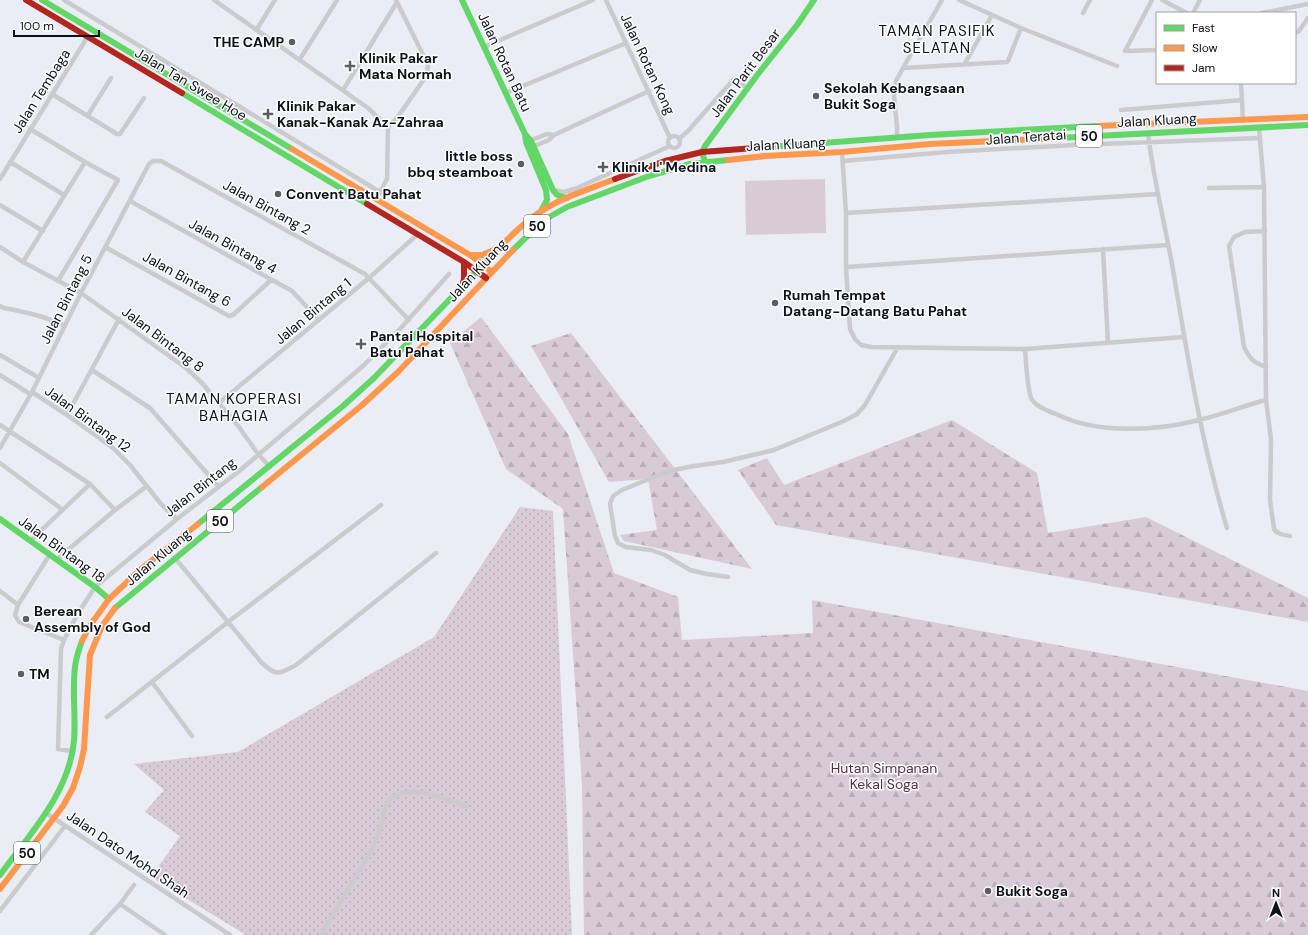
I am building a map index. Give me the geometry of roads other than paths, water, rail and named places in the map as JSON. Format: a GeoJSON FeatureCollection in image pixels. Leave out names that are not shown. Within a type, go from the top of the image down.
{"type":"FeatureCollection","features":[{"type":"Feature","properties":{"kind":"main road","name":"Jalan Tan Swee Hoe"},"geometry":{"type":"LineString","coordinates":[[26,0],[418,234],[464,262],[486,278]]}},
{"type":"Feature","properties":{"kind":"main road","name":"Jalan Tan Swee Hoe"},"geometry":{"type":"LineString","coordinates":[[42,0],[470,255],[492,272]]}},
{"type":"Feature","properties":{"kind":"main road","name":"Jalan Parit Besar"},"geometry":{"type":"LineString","coordinates":[[702,152],[814,0]]}},
{"type":"Feature","properties":{"kind":"main road","name":"Jalan Rotan Batu"},"geometry":{"type":"LineString","coordinates":[[464,1],[530,145],[546,190],[547,200],[540,212]]}},
{"type":"Feature","properties":{"kind":"main road","name":"Jalan Kluang"},"geometry":{"type":"LineString","coordinates":[[0,875],[46,813],[61,788],[68,770],[72,751],[75,724],[75,668],[78,654],[82,641],[89,627],[108,599],[141,569],[270,467],[343,406],[374,378],[518,229],[540,212],[567,198],[665,160],[702,152],[897,137],[1074,127],[1243,121],[1308,117]]}},
{"type":"Feature","properties":{"kind":"main road","name":"Jalan Kluang"},"geometry":{"type":"LineString","coordinates":[[0,888],[63,806],[73,788],[84,749],[89,668],[94,643],[102,626],[112,611],[152,576],[371,396],[398,372],[534,228],[556,213],[580,202],[650,176],[690,164],[705,162],[930,144],[1028,145],[1148,133],[1308,125]]}},
{"type":"Feature","properties":{"kind":"main road"},"geometry":{"type":"LineString","coordinates":[[823,143],[836,146],[842,152]]}},
{"type":"Feature","properties":{"kind":"main road","name":"Jalan Rotan Batu"},"geometry":{"type":"LineString","coordinates":[[530,145],[553,190]]}},
{"type":"Feature","properties":{"kind":"main road"},"geometry":{"type":"LineString","coordinates":[[702,152],[705,162]]}},
{"type":"Feature","properties":{"kind":"main road"},"geometry":{"type":"LineString","coordinates":[[553,190],[557,195],[567,198]]}},
{"type":"Feature","properties":{"kind":"main road"},"geometry":{"type":"LineString","coordinates":[[470,255],[478,256],[486,254],[502,245]]}},
{"type":"Feature","properties":{"kind":"main road"},"geometry":{"type":"LineString","coordinates":[[460,290],[464,279],[464,262]]}},
{"type":"Feature","properties":{"kind":"main road","name":"Jalan Bintang 18"},"geometry":{"type":"LineString","coordinates":[[0,519],[95,587],[108,599]]}},
{"type":"Feature","properties":{"kind":"street"},"geometry":{"type":"LineString","coordinates":[[64,0],[380,192]]}},
{"type":"Feature","properties":{"kind":"street"},"geometry":{"type":"LineString","coordinates":[[214,0],[368,108],[388,127]]}},
{"type":"Feature","properties":{"kind":"street"},"geometry":{"type":"LineString","coordinates":[[257,29],[275,0]]}},
{"type":"Feature","properties":{"kind":"street"},"geometry":{"type":"LineString","coordinates":[[300,59],[337,0]]}},
{"type":"Feature","properties":{"kind":"street"},"geometry":{"type":"LineString","coordinates":[[484,47],[593,0]]}},
{"type":"Feature","properties":{"kind":"street","name":"Jalan Rotan Kong"},"geometry":{"type":"LineString","coordinates":[[606,0],[670,138]]}},
{"type":"Feature","properties":{"kind":"street"},"geometry":{"type":"LineString","coordinates":[[897,137],[894,96],[896,81],[902,68],[942,0]]}},
{"type":"Feature","properties":{"kind":"street"},"geometry":{"type":"LineString","coordinates":[[958,0],[1021,28],[1118,66]]}},
{"type":"Feature","properties":{"kind":"street"},"geometry":{"type":"LineString","coordinates":[[1083,13],[1090,0]]}},
{"type":"Feature","properties":{"kind":"street"},"geometry":{"type":"LineString","coordinates":[[1152,0],[1125,51],[1156,50]]}},
{"type":"Feature","properties":{"kind":"street"},"geometry":{"type":"LineString","coordinates":[[1162,0],[1185,12]]}},
{"type":"Feature","properties":{"kind":"street"},"geometry":{"type":"LineString","coordinates":[[1194,12],[1200,0]]}},
{"type":"Feature","properties":{"kind":"street"},"geometry":{"type":"LineString","coordinates":[[376,199],[387,179],[388,127],[397,118],[426,75],[428,65],[397,1]]}},
{"type":"Feature","properties":{"kind":"street"},"geometry":{"type":"LineString","coordinates":[[343,90],[397,1]]}},
{"type":"Feature","properties":{"kind":"street"},"geometry":{"type":"LineString","coordinates":[[1267,12],[1308,4]]}},
{"type":"Feature","properties":{"kind":"street"},"geometry":{"type":"LineString","coordinates":[[964,65],[992,15]]}},
{"type":"Feature","properties":{"kind":"street"},"geometry":{"type":"LineString","coordinates":[[1296,33],[1299,32],[1308,18]]}},
{"type":"Feature","properties":{"kind":"street"},"geometry":{"type":"LineString","coordinates":[[902,68],[1004,63],[1008,61],[1021,28]]}},
{"type":"Feature","properties":{"kind":"street","name":"Jalan Tembaga"},"geometry":{"type":"LineString","coordinates":[[0,179],[88,36]]}},
{"type":"Feature","properties":{"kind":"street"},"geometry":{"type":"LineString","coordinates":[[506,93],[626,43]]}},
{"type":"Feature","properties":{"kind":"street"},"geometry":{"type":"LineString","coordinates":[[88,115],[111,78]]}},
{"type":"Feature","properties":{"kind":"street"},"geometry":{"type":"LineString","coordinates":[[553,190],[564,192],[577,188],[670,146],[673,148],[677,147],[680,143],[679,139],[688,131],[733,80],[748,88]]}},
{"type":"Feature","properties":{"kind":"street"},"geometry":{"type":"LineString","coordinates":[[1241,84],[1243,121]]}},
{"type":"Feature","properties":{"kind":"street"},"geometry":{"type":"LineString","coordinates":[[530,145],[547,134],[554,135],[648,92]]}},
{"type":"Feature","properties":{"kind":"street"},"geometry":{"type":"LineString","coordinates":[[52,94],[88,115],[115,134],[120,134],[144,98]]}},
{"type":"Feature","properties":{"kind":"street"},"geometry":{"type":"LineString","coordinates":[[1121,110],[1242,100]]}},
{"type":"Feature","properties":{"kind":"street"},"geometry":{"type":"LineString","coordinates":[[1258,128],[1264,187],[1266,400],[1271,439],[1270,500],[1275,532],[1290,536]]}},
{"type":"Feature","properties":{"kind":"street"},"geometry":{"type":"LineString","coordinates":[[30,129],[118,181],[58,281]]}},
{"type":"Feature","properties":{"kind":"street"},"geometry":{"type":"LineString","coordinates":[[1148,133],[1199,420],[1227,528]]}},
{"type":"Feature","properties":{"kind":"street"},"geometry":{"type":"LineString","coordinates":[[670,146],[670,138],[676,136],[679,139]]}},
{"type":"Feature","properties":{"kind":"street","name":"Jalan Teratai"},"geometry":{"type":"LineString","coordinates":[[843,161],[1028,145],[1075,145],[1260,138]]}},
{"type":"Feature","properties":{"kind":"street"},"geometry":{"type":"LineString","coordinates":[[842,152],[846,213],[846,267],[850,329],[855,339],[861,345],[871,347],[983,349],[1025,348],[1184,337]]}},
{"type":"Feature","properties":{"kind":"street","name":"Jalan Bintang 5"},"geometry":{"type":"LineString","coordinates":[[0,448],[39,378],[81,293],[149,164],[153,161]]}},
{"type":"Feature","properties":{"kind":"street","name":"Jalan Bintang 2"},"geometry":{"type":"LineString","coordinates":[[153,161],[161,161],[365,274],[409,320]]}},
{"type":"Feature","properties":{"kind":"street"},"geometry":{"type":"LineString","coordinates":[[10,162],[64,195]]}},
{"type":"Feature","properties":{"kind":"street"},"geometry":{"type":"LineString","coordinates":[[23,262],[85,162]]}},
{"type":"Feature","properties":{"kind":"street"},"geometry":{"type":"LineString","coordinates":[[1209,188],[1264,187]]}},
{"type":"Feature","properties":{"kind":"street"},"geometry":{"type":"LineString","coordinates":[[846,213],[1158,194]]}},
{"type":"Feature","properties":{"kind":"street","name":"Jalan Bintang 4"},"geometry":{"type":"LineString","coordinates":[[130,201],[295,294],[319,320]]}},
{"type":"Feature","properties":{"kind":"street"},"geometry":{"type":"LineString","coordinates":[[0,205],[43,231]]}},
{"type":"Feature","properties":{"kind":"street"},"geometry":{"type":"LineString","coordinates":[[1265,231],[1246,232],[1234,237],[1229,246],[1244,346],[1248,355],[1254,362],[1266,367]]}},
{"type":"Feature","properties":{"kind":"street","name":"Jalan Bintang 1"},"geometry":{"type":"LineString","coordinates":[[219,403],[369,278],[418,234]]}},
{"type":"Feature","properties":{"kind":"street"},"geometry":{"type":"LineString","coordinates":[[846,267],[1168,245]]}},
{"type":"Feature","properties":{"kind":"street","name":"Jalan Bintang 6"},"geometry":{"type":"LineString","coordinates":[[105,247],[229,316],[233,315],[272,280]]}},
{"type":"Feature","properties":{"kind":"street","name":"Jalan Bintang 8"},"geometry":{"type":"LineString","coordinates":[[0,248],[81,293],[186,368],[202,383],[219,403],[239,427],[258,454],[270,467]]}},
{"type":"Feature","properties":{"kind":"street"},"geometry":{"type":"LineString","coordinates":[[1103,249],[1108,343]]}},
{"type":"Feature","properties":{"kind":"street","name":"Jalan Bintang"},"geometry":{"type":"LineString","coordinates":[[72,751],[58,749],[61,649],[64,640],[77,616],[95,587],[177,519],[219,487],[362,366],[409,320],[449,274]]}},
{"type":"Feature","properties":{"kind":"street"},"geometry":{"type":"LineString","coordinates":[[0,306],[34,314],[65,326]]}},
{"type":"Feature","properties":{"kind":"street"},"geometry":{"type":"LineString","coordinates":[[67,415],[119,319]]}},
{"type":"Feature","properties":{"kind":"street"},"geometry":{"type":"LineString","coordinates":[[728,577],[690,570],[665,555],[650,550],[626,547],[618,543],[615,536],[610,504],[613,496],[622,490],[669,471],[723,462],[774,450],[844,421],[857,414],[865,405],[898,347]]}},
{"type":"Feature","properties":{"kind":"street"},"geometry":{"type":"LineString","coordinates":[[1025,348],[1031,398],[1039,406],[1075,422],[1097,426],[1139,428],[1169,427],[1199,420],[1266,400]]}},
{"type":"Feature","properties":{"kind":"street"},"geometry":{"type":"LineString","coordinates":[[0,355],[39,378]]}},
{"type":"Feature","properties":{"kind":"street"},"geometry":{"type":"LineString","coordinates":[[92,370],[150,408],[219,487]]}},
{"type":"Feature","properties":{"kind":"street","name":"Jalan Bintang 12"},"geometry":{"type":"LineString","coordinates":[[0,375],[67,415],[117,452],[161,504],[177,519]]}},
{"type":"Feature","properties":{"kind":"street"},"geometry":{"type":"LineString","coordinates":[[0,424],[90,484],[115,510]]}},
{"type":"Feature","properties":{"kind":"street"},"geometry":{"type":"LineString","coordinates":[[0,463],[63,510]]}},
{"type":"Feature","properties":{"kind":"street"},"geometry":{"type":"LineString","coordinates":[[31,540],[90,484]]}},
{"type":"Feature","properties":{"kind":"street"},"geometry":{"type":"LineString","coordinates":[[57,559],[115,510],[147,486]]}},
{"type":"Feature","properties":{"kind":"street"},"geometry":{"type":"LineString","coordinates":[[107,717],[228,622],[381,506]]}},
{"type":"Feature","properties":{"kind":"street"},"geometry":{"type":"LineString","coordinates":[[50,554],[18,605],[15,615],[19,622],[64,640]]}},
{"type":"Feature","properties":{"kind":"street"},"geometry":{"type":"LineString","coordinates":[[175,558],[262,663],[271,672],[282,672],[296,666],[436,554]]}},
{"type":"Feature","properties":{"kind":"street"},"geometry":{"type":"LineString","coordinates":[[0,590],[18,605]]}},
{"type":"Feature","properties":{"kind":"street"},"geometry":{"type":"LineString","coordinates":[[152,682],[192,736]]}},
{"type":"Feature","properties":{"kind":"street"},"geometry":{"type":"LineString","coordinates":[[321,935],[375,844],[385,808],[389,802],[397,795],[419,791],[467,806]]}},
{"type":"Feature","properties":{"kind":"street","name":"Jalan Dato Mohd Shah"},"geometry":{"type":"LineString","coordinates":[[46,813],[230,935]]}},
{"type":"Feature","properties":{"kind":"street"},"geometry":{"type":"LineString","coordinates":[[0,911],[66,826]]}},
{"type":"Feature","properties":{"kind":"street"},"geometry":{"type":"LineString","coordinates":[[91,935],[120,904],[134,885]]}},
{"type":"Feature","properties":{"kind":"street"},"geometry":{"type":"LineString","coordinates":[[120,904],[165,935]]}},
{"type":"Feature","properties":{"kind":"place","name":"THE CAMP"},"geometry":{"type":"Point","coordinates":[292,42]}},
{"type":"Feature","properties":{"kind":"place","name":"Klinik Pakar Mata Normah"},"geometry":{"type":"Point","coordinates":[350,66]}},
{"type":"Feature","properties":{"kind":"place","name":"Sekolah Kebangsaan Bukit Soga"},"geometry":{"type":"Point","coordinates":[816,96]}},
{"type":"Feature","properties":{"kind":"place","name":"Klinik Pakar Kanak-Kanak Az-Zahraa"},"geometry":{"type":"Point","coordinates":[268,114]}},
{"type":"Feature","properties":{"kind":"place","name":"little boss bbq steamboat"},"geometry":{"type":"Point","coordinates":[521,164]}},
{"type":"Feature","properties":{"kind":"place","name":"Klinik L' Medina"},"geometry":{"type":"Point","coordinates":[603,167]}},
{"type":"Feature","properties":{"kind":"place","name":"Convent Batu Pahat"},"geometry":{"type":"Point","coordinates":[278,194]}},
{"type":"Feature","properties":{"kind":"place","name":"Rumah Tempat Datang-Datang Batu Pahat"},"geometry":{"type":"Point","coordinates":[775,303]}},
{"type":"Feature","properties":{"kind":"place","name":"Pantai Hospital Batu Pahat"},"geometry":{"type":"Point","coordinates":[361,344]}},
{"type":"Feature","properties":{"kind":"place","name":"Berean Assembly of God"},"geometry":{"type":"Point","coordinates":[26,619]}},
{"type":"Feature","properties":{"kind":"place","name":"TM"},"geometry":{"type":"Point","coordinates":[21,674]}},
{"type":"Feature","properties":{"kind":"place","name":"Bukit Soga"},"geometry":{"type":"Point","coordinates":[988,891]}},
{"type":"Feature","properties":{"kind":"district","name":"TAMAN PASIFIK SELATAN"},"geometry":{"type":"Point","coordinates":[937,40]}},
{"type":"Feature","properties":{"kind":"district","name":"TAMAN KOPERASI BAHAGIA"},"geometry":{"type":"Point","coordinates":[234,408]}},
{"type":"Feature","properties":{"kind":"park label","name":"Hutan Simpanan Kekal Soga"},"geometry":{"type":"Point","coordinates":[884,776]}}]}
